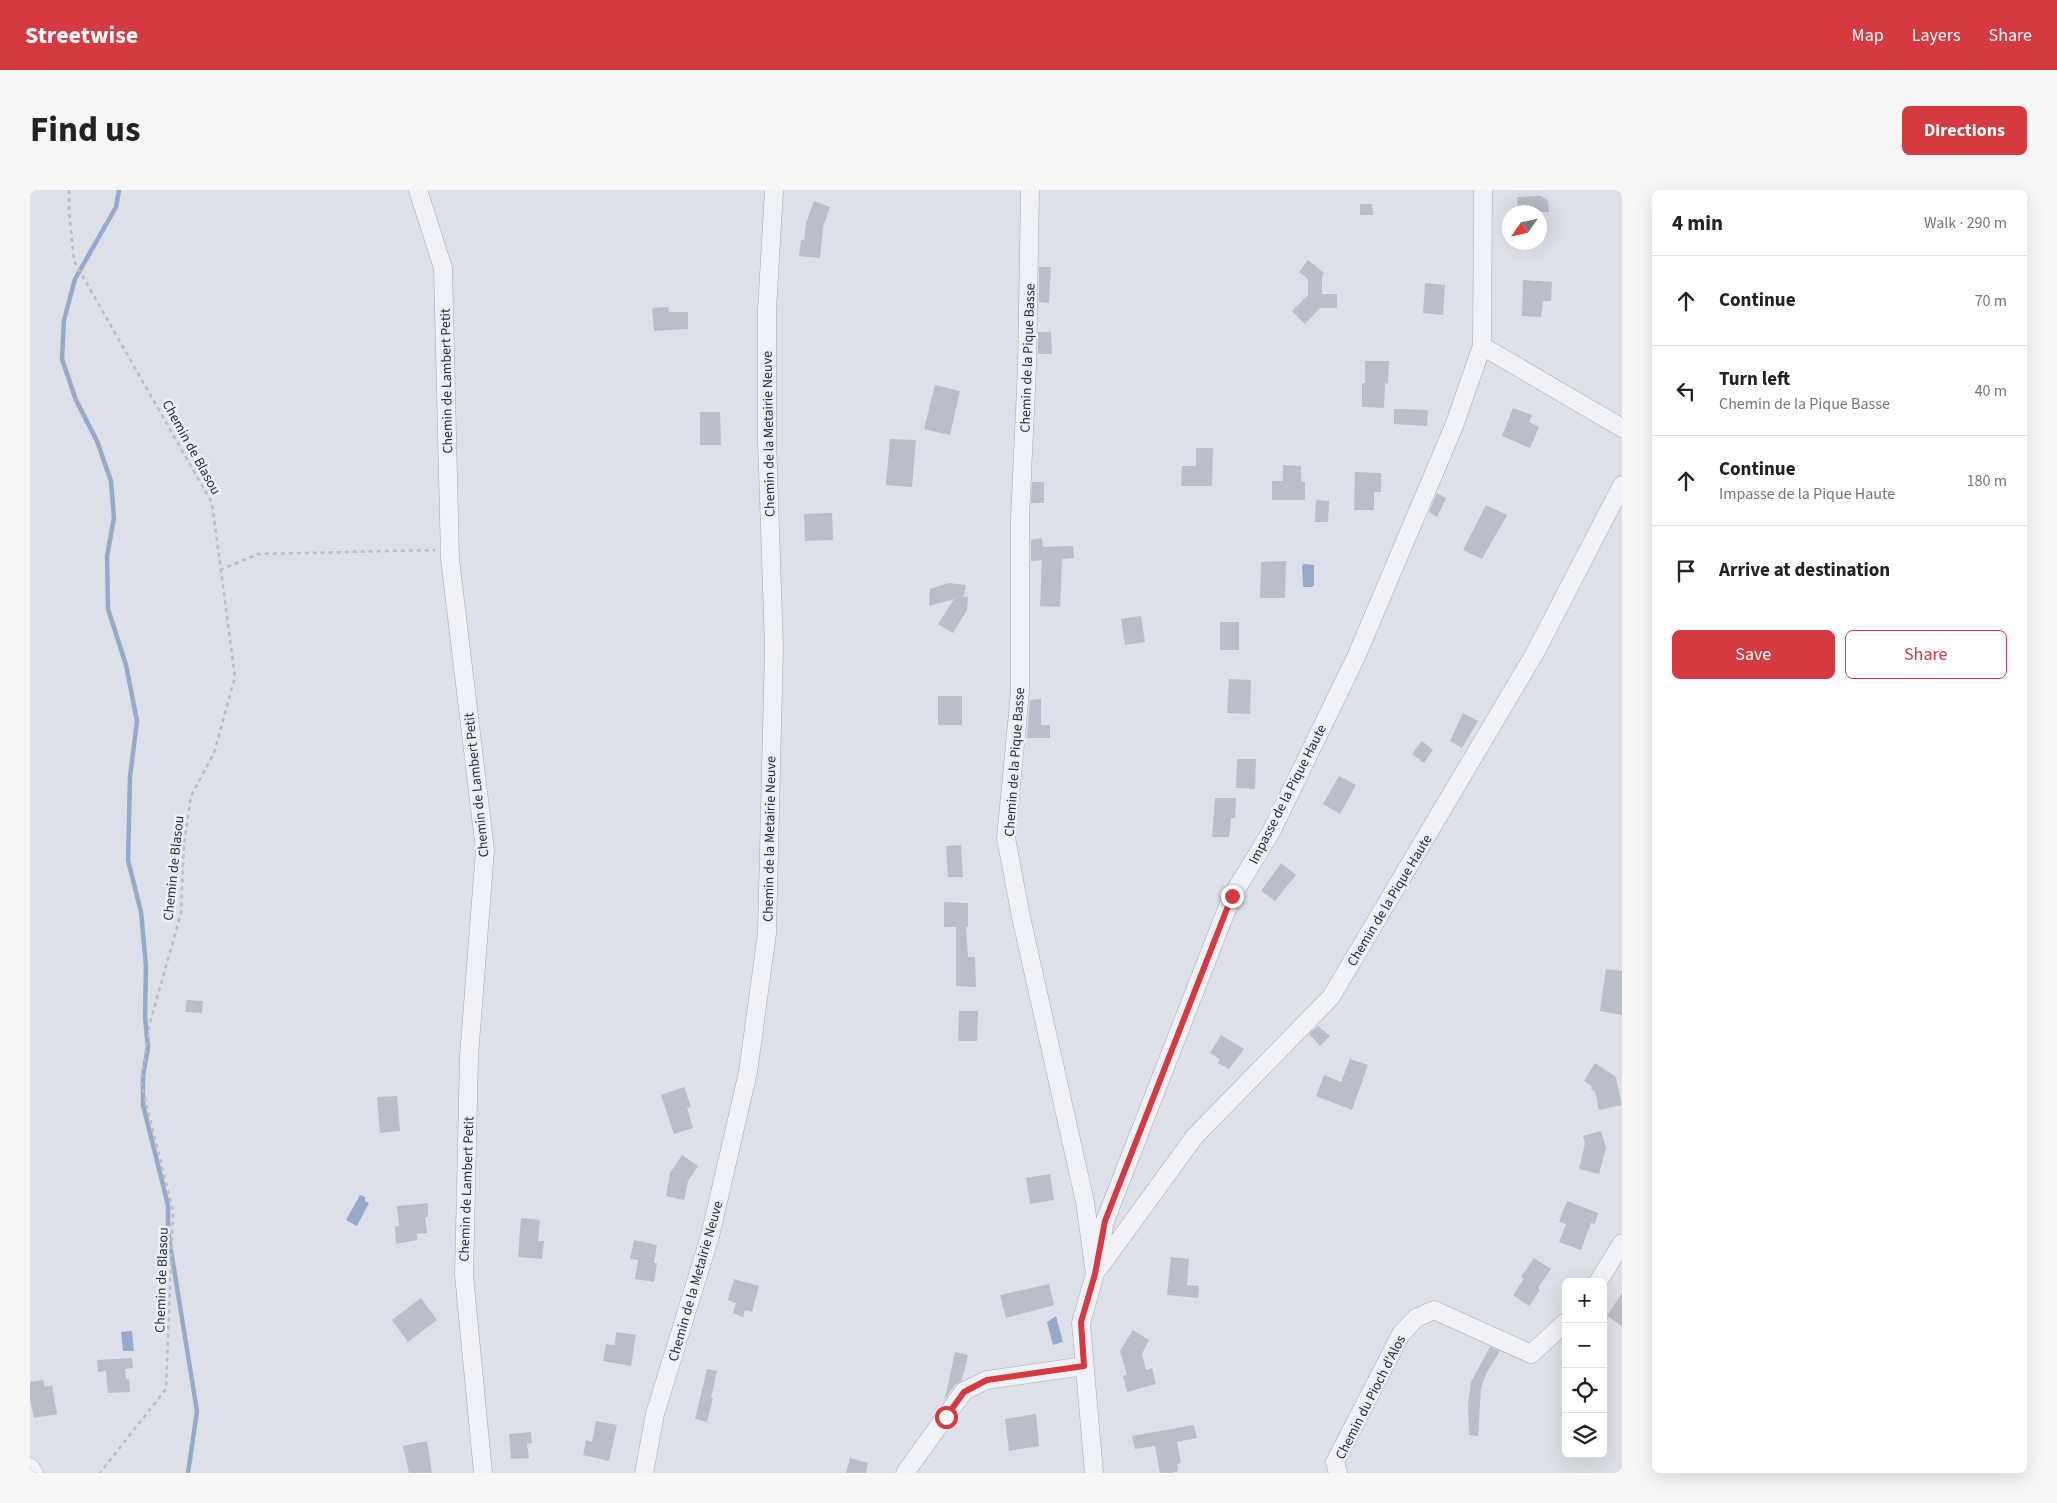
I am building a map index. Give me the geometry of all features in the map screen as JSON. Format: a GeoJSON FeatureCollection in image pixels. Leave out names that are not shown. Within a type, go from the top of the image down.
{"type":"FeatureCollection","features":[{"type":"Feature","properties":{"kind":"street","name":"Chemin de Lambert Petit"},"geometry":{"type":"LineString","coordinates":[[418,190],[443,268],[450,549],[485,850],[469,1056],[464,1275],[483,1473]]}},
{"type":"Feature","properties":{"kind":"street","name":"Chemin de la Metairie Neuve"},"geometry":{"type":"LineString","coordinates":[[644,1473],[655,1414],[710,1236],[748,1072],[767,933],[774,647],[767,440],[767,310],[774,190]]}},
{"type":"Feature","properties":{"kind":"street","name":"Chemin de la Pique Basse"},"geometry":{"type":"LineString","coordinates":[[1030,190],[1028,367],[1020,518],[1020,692],[1006,838],[1021,916],[1085,1202],[1095,1274],[1081,1322],[1094,1473]]}},
{"type":"Feature","properties":{"kind":"street"},"geometry":{"type":"LineString","coordinates":[[1483,190],[1482,346],[1622,428]]}},
{"type":"Feature","properties":{"kind":"street","name":"Impasse de la Pique Haute"},"geometry":{"type":"LineString","coordinates":[[1095,1274],[1105,1221],[1232,896],[1271,832],[1356,657],[1454,426],[1482,346]]}},
{"type":"Feature","properties":{"kind":"street","name":"Chemin de la Pique Haute"},"geometry":{"type":"LineString","coordinates":[[1095,1274],[1196,1136],[1331,997],[1535,653],[1622,485]]}},
{"type":"Feature","properties":{"kind":"street"},"geometry":{"type":"LineString","coordinates":[[1600,1278],[1622,1243]]}},
{"type":"Feature","properties":{"kind":"street","name":"Chemin du Pioch d'Alos"},"geometry":{"type":"LineString","coordinates":[[1338,1473],[1335,1462],[1401,1334],[1416,1318],[1434,1310],[1531,1354],[1565,1323]]}},
{"type":"Feature","properties":{"kind":"street"},"geometry":{"type":"LineString","coordinates":[[905,1473],[964,1392],[987,1380],[1084,1366]]}},
{"type":"Feature","properties":{"kind":"street"},"geometry":{"type":"LineString","coordinates":[[30,1467],[34,1473]]}},
{"type":"Feature","properties":{"kind":"path","name":"Chemin de Blasou"},"geometry":{"type":"LineString","coordinates":[[69,190],[74,261],[212,503],[234,677],[214,753],[191,796],[184,844],[181,913],[150,1024],[141,1082],[173,1212],[166,1389],[100,1473]]}},
{"type":"Feature","properties":{"kind":"path"},"geometry":{"type":"LineString","coordinates":[[220,570],[258,554],[450,549]]}},
{"type":"Feature","properties":{"kind":"water"},"geometry":{"type":"Polygon","coordinates":[[[1304,564],[1314,565],[1314,585],[1312,587],[1304,587],[1303,585],[1302,566],[1304,564]]]}},
{"type":"Feature","properties":{"kind":"water"},"geometry":{"type":"Polygon","coordinates":[[[360,1195],[365,1197],[365,1201],[369,1203],[357,1226],[346,1220],[360,1195]]]}},
{"type":"Feature","properties":{"kind":"water"},"geometry":{"type":"Polygon","coordinates":[[[1056,1316],[1063,1342],[1053,1345],[1047,1322],[1056,1316]]]}},
{"type":"Feature","properties":{"kind":"water"},"geometry":{"type":"Polygon","coordinates":[[[132,1331],[134,1351],[123,1351],[121,1332],[132,1331]]]}},
{"type":"Feature","properties":{"kind":"building"},"geometry":{"type":"Polygon","coordinates":[[[1541,196],[1548,201],[1549,212],[1547,212],[1547,205],[1518,205],[1517,197],[1541,196]]]}},
{"type":"Feature","properties":{"kind":"building"},"geometry":{"type":"Polygon","coordinates":[[[814,201],[830,207],[823,227],[820,258],[799,256],[801,240],[804,240],[806,223],[814,201]]]}},
{"type":"Feature","properties":{"kind":"building"},"geometry":{"type":"Polygon","coordinates":[[[1360,204],[1372,204],[1373,215],[1360,215],[1360,204]]]}},
{"type":"Feature","properties":{"kind":"building"},"geometry":{"type":"Polygon","coordinates":[[[1308,260],[1324,273],[1322,277],[1322,294],[1337,294],[1337,308],[1320,308],[1305,324],[1292,311],[1308,295],[1308,279],[1299,272],[1308,260]]]}},
{"type":"Feature","properties":{"kind":"building"},"geometry":{"type":"Polygon","coordinates":[[[1039,267],[1051,267],[1049,303],[1039,302],[1039,267]]]}},
{"type":"Feature","properties":{"kind":"building"},"geometry":{"type":"Polygon","coordinates":[[[1523,280],[1552,282],[1551,301],[1543,301],[1541,317],[1522,316],[1523,280]]]}},
{"type":"Feature","properties":{"kind":"building"},"geometry":{"type":"Polygon","coordinates":[[[1425,283],[1445,285],[1443,315],[1423,313],[1425,283]]]}},
{"type":"Feature","properties":{"kind":"building"},"geometry":{"type":"Polygon","coordinates":[[[668,307],[669,312],[688,312],[688,329],[654,331],[652,308],[668,307]]]}},
{"type":"Feature","properties":{"kind":"building"},"geometry":{"type":"Polygon","coordinates":[[[1038,332],[1051,332],[1052,354],[1038,354],[1038,332]]]}},
{"type":"Feature","properties":{"kind":"building"},"geometry":{"type":"Polygon","coordinates":[[[1365,361],[1389,361],[1388,384],[1385,383],[1384,408],[1362,407],[1362,383],[1365,383],[1365,361]]]}},
{"type":"Feature","properties":{"kind":"building"},"geometry":{"type":"Polygon","coordinates":[[[935,385],[960,391],[950,435],[924,429],[935,385]]]}},
{"type":"Feature","properties":{"kind":"building"},"geometry":{"type":"Polygon","coordinates":[[[1513,408],[1532,415],[1529,422],[1539,427],[1530,448],[1502,436],[1513,408]]]}},
{"type":"Feature","properties":{"kind":"building"},"geometry":{"type":"Polygon","coordinates":[[[1394,409],[1428,410],[1427,426],[1394,424],[1394,409]]]}},
{"type":"Feature","properties":{"kind":"building"},"geometry":{"type":"Polygon","coordinates":[[[700,412],[720,412],[721,445],[700,445],[700,412]]]}},
{"type":"Feature","properties":{"kind":"building"},"geometry":{"type":"Polygon","coordinates":[[[890,439],[916,440],[912,487],[886,485],[890,439]]]}},
{"type":"Feature","properties":{"kind":"building"},"geometry":{"type":"Polygon","coordinates":[[[1196,448],[1213,448],[1212,486],[1181,486],[1182,466],[1196,466],[1196,448]]]}},
{"type":"Feature","properties":{"kind":"building"},"geometry":{"type":"Polygon","coordinates":[[[1283,465],[1301,466],[1301,481],[1305,482],[1305,500],[1272,500],[1272,481],[1283,481],[1283,465]]]}},
{"type":"Feature","properties":{"kind":"building"},"geometry":{"type":"Polygon","coordinates":[[[1355,472],[1381,473],[1381,492],[1374,492],[1374,510],[1354,510],[1355,472]]]}},
{"type":"Feature","properties":{"kind":"building"},"geometry":{"type":"Polygon","coordinates":[[[1032,482],[1044,482],[1044,503],[1031,503],[1032,482]]]}},
{"type":"Feature","properties":{"kind":"building"},"geometry":{"type":"Polygon","coordinates":[[[1437,493],[1446,498],[1437,517],[1429,512],[1437,493]]]}},
{"type":"Feature","properties":{"kind":"building"},"geometry":{"type":"Polygon","coordinates":[[[1316,500],[1329,501],[1328,522],[1315,522],[1316,500]]]}},
{"type":"Feature","properties":{"kind":"building"},"geometry":{"type":"Polygon","coordinates":[[[1486,505],[1507,515],[1482,559],[1463,550],[1486,505]]]}},
{"type":"Feature","properties":{"kind":"building"},"geometry":{"type":"Polygon","coordinates":[[[832,513],[833,540],[805,541],[804,514],[832,513]]]}},
{"type":"Feature","properties":{"kind":"building"},"geometry":{"type":"Polygon","coordinates":[[[1042,538],[1043,547],[1073,546],[1074,558],[1062,559],[1060,607],[1040,606],[1042,560],[1031,561],[1031,540],[1042,538]]]}},
{"type":"Feature","properties":{"kind":"building"},"geometry":{"type":"Polygon","coordinates":[[[1286,561],[1285,598],[1260,598],[1261,562],[1286,561]]]}},
{"type":"Feature","properties":{"kind":"building"},"geometry":{"type":"Polygon","coordinates":[[[949,583],[966,585],[964,595],[961,596],[968,597],[967,610],[953,633],[938,624],[954,599],[929,606],[930,589],[949,583]]]}},
{"type":"Feature","properties":{"kind":"building"},"geometry":{"type":"Polygon","coordinates":[[[1141,616],[1145,642],[1125,645],[1121,619],[1141,616]]]}},
{"type":"Feature","properties":{"kind":"building"},"geometry":{"type":"Polygon","coordinates":[[[1220,622],[1239,622],[1239,650],[1220,650],[1220,622]]]}},
{"type":"Feature","properties":{"kind":"building"},"geometry":{"type":"Polygon","coordinates":[[[1229,679],[1251,680],[1250,714],[1227,713],[1229,679]]]}},
{"type":"Feature","properties":{"kind":"building"},"geometry":{"type":"Polygon","coordinates":[[[938,696],[962,696],[962,725],[938,725],[938,696]]]}},
{"type":"Feature","properties":{"kind":"building"},"geometry":{"type":"Polygon","coordinates":[[[1041,699],[1041,725],[1050,725],[1050,738],[1027,738],[1030,700],[1041,699]]]}},
{"type":"Feature","properties":{"kind":"building"},"geometry":{"type":"Polygon","coordinates":[[[1463,713],[1478,721],[1462,748],[1450,741],[1463,713]]]}},
{"type":"Feature","properties":{"kind":"building"},"geometry":{"type":"Polygon","coordinates":[[[1422,741],[1433,750],[1424,763],[1412,754],[1422,741]]]}},
{"type":"Feature","properties":{"kind":"building"},"geometry":{"type":"Polygon","coordinates":[[[1237,759],[1256,759],[1255,789],[1236,788],[1237,759]]]}},
{"type":"Feature","properties":{"kind":"building"},"geometry":{"type":"Polygon","coordinates":[[[1339,776],[1356,785],[1340,814],[1323,804],[1339,776]]]}},
{"type":"Feature","properties":{"kind":"building"},"geometry":{"type":"Polygon","coordinates":[[[1215,798],[1236,798],[1235,818],[1231,818],[1229,837],[1212,837],[1215,798]]]}},
{"type":"Feature","properties":{"kind":"building"},"geometry":{"type":"Polygon","coordinates":[[[961,845],[963,877],[948,877],[946,846],[961,845]]]}},
{"type":"Feature","properties":{"kind":"building"},"geometry":{"type":"Polygon","coordinates":[[[1281,863],[1296,875],[1275,901],[1261,891],[1281,863]]]}},
{"type":"Feature","properties":{"kind":"building"},"geometry":{"type":"Polygon","coordinates":[[[944,902],[968,903],[968,927],[966,927],[968,957],[975,957],[976,987],[956,986],[956,927],[944,927],[944,902]]]}},
{"type":"Feature","properties":{"kind":"building"},"geometry":{"type":"Polygon","coordinates":[[[1606,969],[1622,971],[1622,1015],[1600,1011],[1606,969]]]}},
{"type":"Feature","properties":{"kind":"building"},"geometry":{"type":"Polygon","coordinates":[[[187,1000],[203,1001],[202,1013],[185,1012],[187,1000]]]}},
{"type":"Feature","properties":{"kind":"building"},"geometry":{"type":"Polygon","coordinates":[[[959,1011],[978,1011],[977,1041],[958,1041],[959,1011]]]}},
{"type":"Feature","properties":{"kind":"building"},"geometry":{"type":"Polygon","coordinates":[[[1318,1026],[1330,1036],[1320,1046],[1309,1034],[1318,1026]]]}},
{"type":"Feature","properties":{"kind":"building"},"geometry":{"type":"Polygon","coordinates":[[[1221,1035],[1244,1049],[1229,1069],[1218,1063],[1220,1059],[1210,1053],[1221,1035]]]}},
{"type":"Feature","properties":{"kind":"building"},"geometry":{"type":"Polygon","coordinates":[[[1350,1059],[1368,1065],[1352,1110],[1316,1096],[1324,1075],[1341,1082],[1350,1059]]]}},
{"type":"Feature","properties":{"kind":"building"},"geometry":{"type":"Polygon","coordinates":[[[1595,1063],[1616,1077],[1622,1105],[1599,1110],[1595,1092],[1591,1089],[1592,1086],[1584,1081],[1595,1063]]]}},
{"type":"Feature","properties":{"kind":"building"},"geometry":{"type":"Polygon","coordinates":[[[684,1087],[691,1107],[687,1108],[693,1128],[674,1134],[661,1095],[684,1087]]]}},
{"type":"Feature","properties":{"kind":"building"},"geometry":{"type":"Polygon","coordinates":[[[397,1096],[400,1131],[380,1133],[377,1097],[397,1096]]]}},
{"type":"Feature","properties":{"kind":"building"},"geometry":{"type":"Polygon","coordinates":[[[1601,1131],[1606,1148],[1599,1174],[1579,1169],[1585,1143],[1583,1136],[1601,1131]]]}},
{"type":"Feature","properties":{"kind":"building"},"geometry":{"type":"Polygon","coordinates":[[[682,1155],[698,1166],[688,1181],[684,1200],[666,1196],[670,1173],[682,1155]]]}},
{"type":"Feature","properties":{"kind":"building"},"geometry":{"type":"Polygon","coordinates":[[[1050,1174],[1054,1200],[1030,1204],[1026,1178],[1050,1174]]]}},
{"type":"Feature","properties":{"kind":"building"},"geometry":{"type":"Polygon","coordinates":[[[1567,1201],[1598,1213],[1595,1224],[1591,1223],[1581,1250],[1559,1242],[1566,1224],[1559,1222],[1567,1201]]]}},
{"type":"Feature","properties":{"kind":"building"},"geometry":{"type":"Polygon","coordinates":[[[428,1203],[428,1217],[425,1217],[427,1233],[417,1234],[417,1240],[396,1244],[395,1226],[399,1226],[397,1206],[428,1203]]]}},
{"type":"Feature","properties":{"kind":"building"},"geometry":{"type":"Polygon","coordinates":[[[521,1218],[540,1220],[538,1241],[544,1241],[542,1259],[518,1257],[521,1218]]]}},
{"type":"Feature","properties":{"kind":"building"},"geometry":{"type":"Polygon","coordinates":[[[634,1240],[657,1245],[654,1263],[657,1263],[654,1282],[635,1279],[638,1260],[630,1259],[634,1240]]]}},
{"type":"Feature","properties":{"kind":"building"},"geometry":{"type":"Polygon","coordinates":[[[1171,1257],[1189,1259],[1187,1285],[1199,1286],[1198,1298],[1167,1295],[1171,1257]]]}},
{"type":"Feature","properties":{"kind":"building"},"geometry":{"type":"Polygon","coordinates":[[[1534,1258],[1551,1269],[1529,1306],[1513,1295],[1524,1279],[1521,1277],[1534,1258]]]}},
{"type":"Feature","properties":{"kind":"building"},"geometry":{"type":"Polygon","coordinates":[[[734,1279],[759,1286],[752,1312],[745,1310],[743,1317],[733,1313],[736,1303],[728,1300],[734,1279]]]}},
{"type":"Feature","properties":{"kind":"building"},"geometry":{"type":"Polygon","coordinates":[[[1049,1284],[1054,1305],[1006,1318],[1000,1295],[1049,1284]]]}},
{"type":"Feature","properties":{"kind":"building"},"geometry":{"type":"Polygon","coordinates":[[[1622,1293],[1622,1326],[1607,1316],[1622,1293]]]}},
{"type":"Feature","properties":{"kind":"building"},"geometry":{"type":"Polygon","coordinates":[[[421,1298],[437,1320],[408,1342],[392,1320],[421,1298]]]}},
{"type":"Feature","properties":{"kind":"building"},"geometry":{"type":"Polygon","coordinates":[[[1133,1330],[1149,1340],[1142,1354],[1146,1370],[1152,1368],[1156,1384],[1127,1392],[1123,1376],[1127,1375],[1120,1351],[1133,1330]]]}},
{"type":"Feature","properties":{"kind":"building"},"geometry":{"type":"Polygon","coordinates":[[[616,1332],[636,1335],[631,1366],[603,1361],[606,1344],[615,1345],[616,1332]]]}},
{"type":"Feature","properties":{"kind":"building"},"geometry":{"type":"Polygon","coordinates":[[[1490,1347],[1500,1351],[1486,1374],[1481,1388],[1478,1436],[1469,1435],[1468,1403],[1471,1382],[1490,1347]]]}},
{"type":"Feature","properties":{"kind":"building"},"geometry":{"type":"Polygon","coordinates":[[[955,1352],[968,1355],[962,1380],[955,1385],[945,1399],[955,1352]]]}},
{"type":"Feature","properties":{"kind":"building"},"geometry":{"type":"Polygon","coordinates":[[[132,1358],[133,1368],[125,1369],[126,1379],[129,1379],[130,1392],[108,1393],[106,1371],[98,1372],[97,1360],[132,1358]]]}},
{"type":"Feature","properties":{"kind":"building"},"geometry":{"type":"Polygon","coordinates":[[[707,1369],[717,1371],[707,1422],[695,1419],[707,1369]]]}},
{"type":"Feature","properties":{"kind":"building"},"geometry":{"type":"Polygon","coordinates":[[[43,1380],[45,1387],[52,1385],[57,1414],[34,1418],[30,1400],[30,1382],[43,1380]]]}},
{"type":"Feature","properties":{"kind":"building"},"geometry":{"type":"Polygon","coordinates":[[[1036,1414],[1039,1446],[1009,1451],[1005,1419],[1036,1414]]]}},
{"type":"Feature","properties":{"kind":"building"},"geometry":{"type":"Polygon","coordinates":[[[596,1421],[617,1425],[609,1461],[583,1455],[586,1440],[592,1442],[596,1421]]]}},
{"type":"Feature","properties":{"kind":"building"},"geometry":{"type":"Polygon","coordinates":[[[1194,1425],[1197,1438],[1177,1442],[1181,1463],[1177,1464],[1178,1471],[1160,1473],[1155,1446],[1135,1449],[1132,1436],[1194,1425]]]}},
{"type":"Feature","properties":{"kind":"building"},"geometry":{"type":"Polygon","coordinates":[[[531,1432],[532,1443],[527,1444],[529,1458],[511,1459],[509,1434],[531,1432]]]}},
{"type":"Feature","properties":{"kind":"building"},"geometry":{"type":"Polygon","coordinates":[[[427,1441],[432,1473],[409,1473],[403,1446],[427,1441]]]}},
{"type":"Feature","properties":{"kind":"building"},"geometry":{"type":"Polygon","coordinates":[[[850,1458],[868,1463],[866,1473],[846,1473],[850,1458]]]}},
{"type":"Feature","properties":{"kind":"waterway"},"geometry":{"type":"LineString","coordinates":[[119,190],[116,207],[75,279],[64,320],[62,359],[76,400],[97,441],[111,481],[114,518],[107,556],[108,609],[126,665],[137,721],[130,777],[128,860],[141,912],[146,966],[145,1017],[148,1047],[143,1076],[143,1105],[168,1205],[168,1232],[197,1411],[188,1473]]}},
{"type":"Feature","properties":{"kind":"route"},"geometry":{"type":"LineString","coordinates":[[946,1417],[964,1392],[987,1380],[1084,1366],[1081,1322],[1095,1274],[1105,1221],[1232,896]]}}]}
